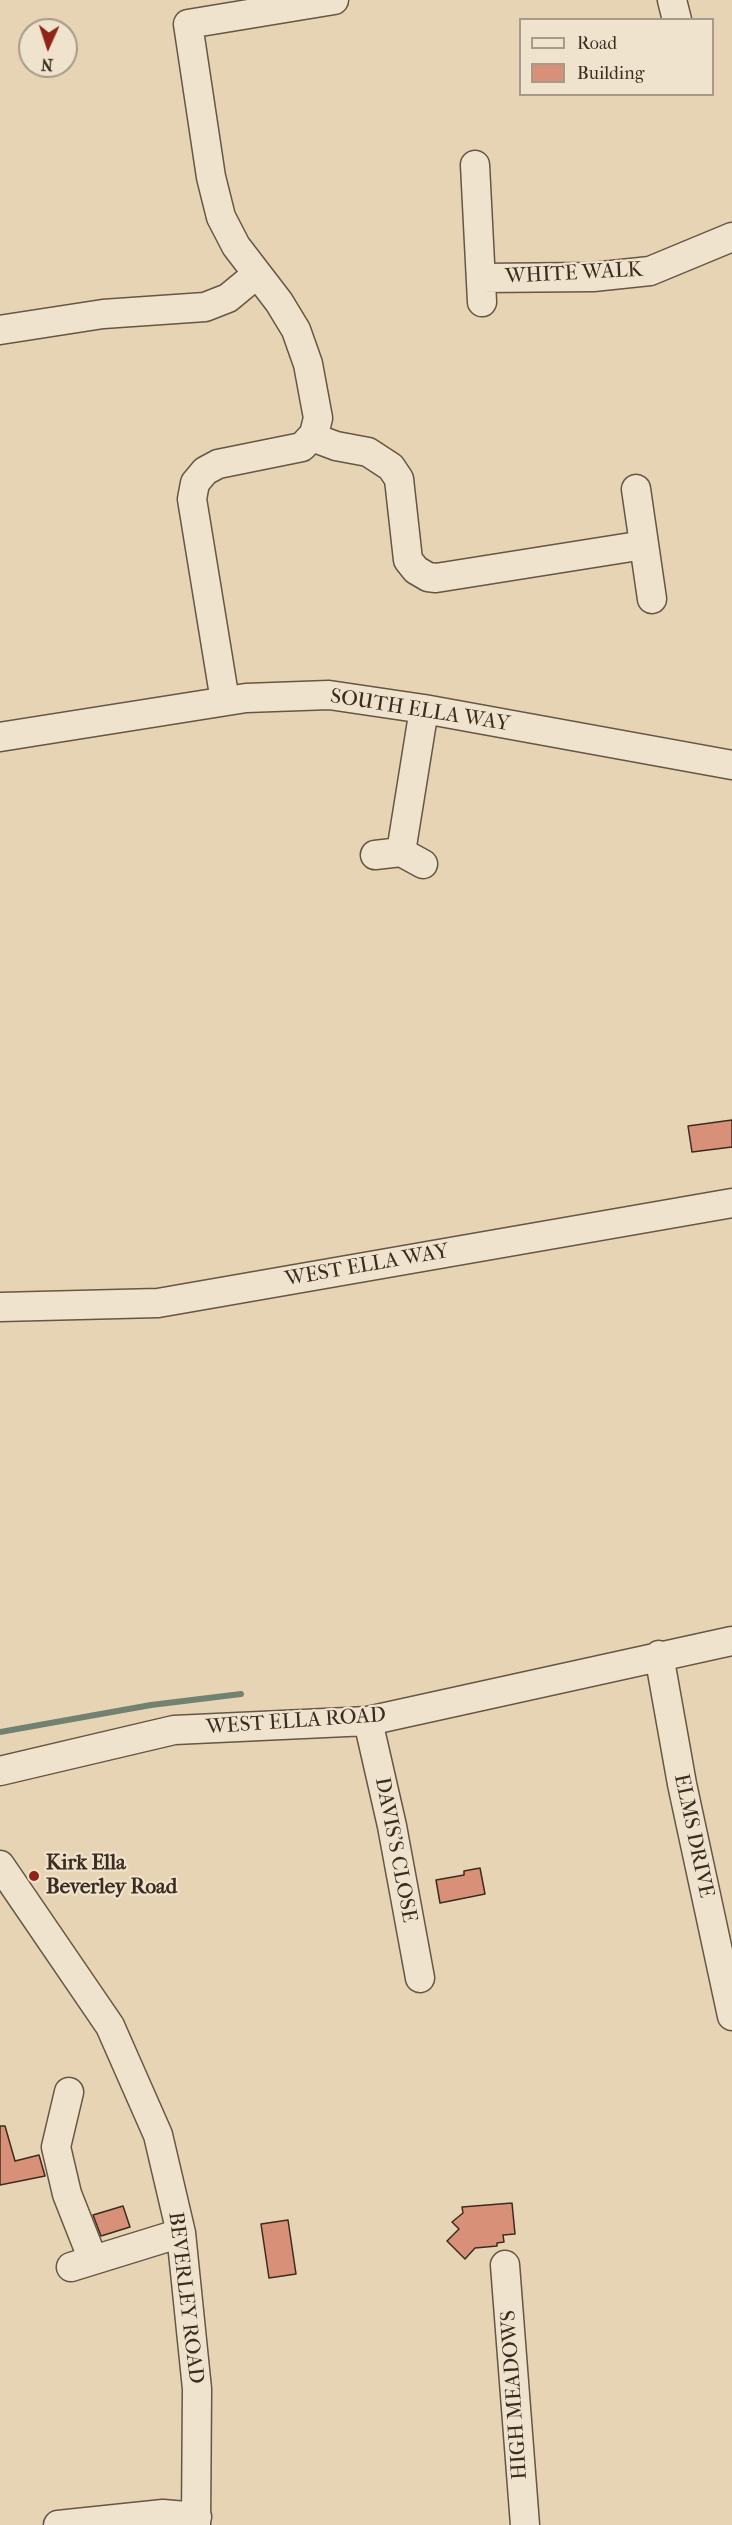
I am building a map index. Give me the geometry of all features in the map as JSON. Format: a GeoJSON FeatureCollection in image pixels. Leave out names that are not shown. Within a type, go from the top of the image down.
{"type":"FeatureCollection","features":[{"type":"Feature","properties":{"kind":"street"},"geometry":{"type":"LineString","coordinates":[[225,701],[192,499],[195,483],[211,467],[293,451],[312,437],[318,418],[303,347],[287,314],[228,232],[214,197],[188,24],[334,0]]}},
{"type":"Feature","properties":{"kind":"street"},"geometry":{"type":"LineString","coordinates":[[672,0],[676,18]]}},
{"type":"Feature","properties":{"kind":"street","name":"WHITE WALK"},"geometry":{"type":"LineString","coordinates":[[476,163],[482,290],[650,271],[732,237]]}},
{"type":"Feature","properties":{"kind":"street"},"geometry":{"type":"LineString","coordinates":[[0,330],[103,315],[205,307],[228,298],[258,274]]}},
{"type":"Feature","properties":{"kind":"street"},"geometry":{"type":"LineString","coordinates":[[312,437],[336,447],[376,455],[391,467],[399,479],[408,560],[416,570],[428,577],[436,578],[644,545]]}},
{"type":"Feature","properties":{"kind":"street"},"geometry":{"type":"LineString","coordinates":[[636,489],[652,599]]}},
{"type":"Feature","properties":{"kind":"street","name":"SOUTH ELLA WAY"},"geometry":{"type":"LineString","coordinates":[[0,737],[225,701],[291,695],[329,695],[424,709],[732,765]]}},
{"type":"Feature","properties":{"kind":"street"},"geometry":{"type":"LineString","coordinates":[[400,857],[424,709]]}},
{"type":"Feature","properties":{"kind":"street","name":"WEST ELLA WAY"},"geometry":{"type":"LineString","coordinates":[[0,1307],[158,1303],[732,1203]]}},
{"type":"Feature","properties":{"kind":"street","name":"WEST ELLA ROAD"},"geometry":{"type":"LineString","coordinates":[[0,1771],[174,1730],[368,1721],[658,1655],[732,1641]]}},
{"type":"Feature","properties":{"kind":"street","name":"ELMS DRIVE"},"geometry":{"type":"LineString","coordinates":[[658,1655],[682,1785],[732,2016]]}},
{"type":"Feature","properties":{"kind":"street","name":"DAVIS'S CLOSE"},"geometry":{"type":"LineString","coordinates":[[368,1721],[392,1826],[420,1978]]}},
{"type":"Feature","properties":{"kind":"street","name":"BEVERLEY ROAD"},"geometry":{"type":"LineString","coordinates":[[0,1865],[110,2026],[158,2135],[181,2233],[197,2389],[196,2521]]}},
{"type":"Feature","properties":{"kind":"street"},"geometry":{"type":"LineString","coordinates":[[70,2106],[56,2146],[82,2263],[181,2233]]}},
{"type":"Feature","properties":{"kind":"street","name":"HIGH MEADOWS"},"geometry":{"type":"LineString","coordinates":[[505,2265],[525,2525]]}},
{"type":"Feature","properties":{"kind":"street"},"geometry":{"type":"LineString","coordinates":[[58,2525],[163,2514],[196,2521]]}},
{"type":"Feature","properties":{"kind":"building"},"geometry":{"type":"Polygon","coordinates":[[[732,1120],[732,1147],[692,1152],[688,1126],[732,1120]]]}},
{"type":"Feature","properties":{"kind":"building"},"geometry":{"type":"Polygon","coordinates":[[[480,1868],[485,1894],[440,1903],[436,1880],[464,1875],[464,1871],[480,1868]]]}},
{"type":"Feature","properties":{"kind":"building"},"geometry":{"type":"Polygon","coordinates":[[[0,2126],[5,2126],[15,2161],[39,2155],[45,2176],[0,2185],[0,2126]]]}},
{"type":"Feature","properties":{"kind":"building"},"geometry":{"type":"Polygon","coordinates":[[[512,2203],[515,2234],[503,2235],[504,2242],[497,2243],[497,2246],[475,2248],[465,2259],[447,2241],[459,2229],[452,2222],[463,2213],[462,2207],[512,2203]]]}},
{"type":"Feature","properties":{"kind":"building"},"geometry":{"type":"Polygon","coordinates":[[[123,2206],[130,2227],[101,2236],[93,2215],[123,2206]]]}},
{"type":"Feature","properties":{"kind":"building"},"geometry":{"type":"Polygon","coordinates":[[[288,2220],[296,2274],[269,2278],[261,2224],[288,2220]]]}},
{"type":"Feature","properties":{"kind":"waterway"},"geometry":{"type":"LineString","coordinates":[[0,1732],[151,1705],[241,1694]]}},
{"type":"Feature","properties":{"kind":"place","name":"Kirk Ella Beverley Road"},"geometry":{"type":"Point","coordinates":[34,1876]}}]}
